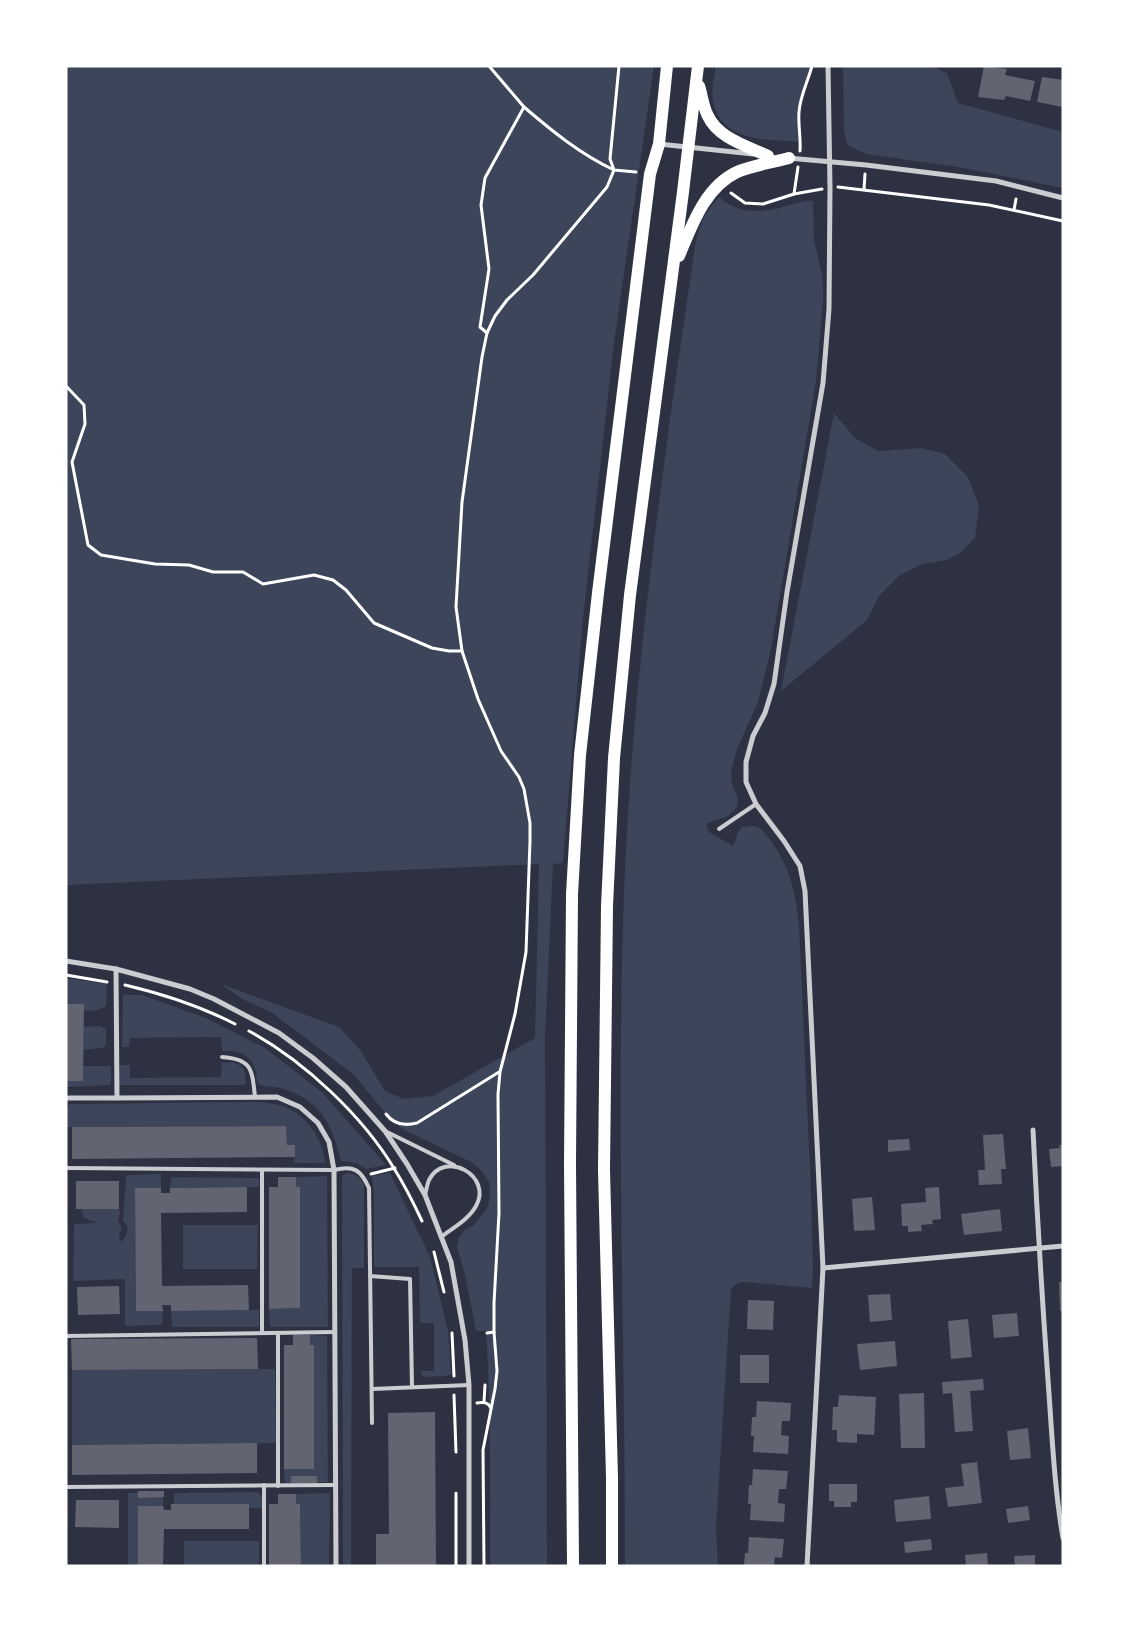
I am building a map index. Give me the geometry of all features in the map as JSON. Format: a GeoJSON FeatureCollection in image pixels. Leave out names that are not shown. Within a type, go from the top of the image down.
{"type":"FeatureCollection","features":[{"type":"Feature","properties":{"kind":"main road"},"geometry":{"type":"LineString","coordinates":[[573,1566],[570,1164],[573,884],[580,755],[598,592],[650,174],[659,144],[667,66]]}},
{"type":"Feature","properties":{"kind":"main road"},"geometry":{"type":"LineString","coordinates":[[612,1566],[612,1478],[604,1170],[608,876],[614,758],[630,595],[698,73]]}},
{"type":"Feature","properties":{"kind":"main road"},"geometry":{"type":"LineString","coordinates":[[698,73],[708,116],[717,129],[768,156]]}},
{"type":"Feature","properties":{"kind":"main road"},"geometry":{"type":"LineString","coordinates":[[673,270],[697,214],[719,184],[738,172],[794,158]]}},
{"type":"Feature","properties":{"kind":"street"},"geometry":{"type":"LineString","coordinates":[[807,1566],[822,1268],[805,891],[800,866],[756,804],[746,782],[746,762],[753,736],[765,712],[774,684],[787,592],[823,383],[829,309],[830,162],[828,66]]}},
{"type":"Feature","properties":{"kind":"street"},"geometry":{"type":"LineString","coordinates":[[659,144],[996,181],[1063,198]]}},
{"type":"Feature","properties":{"kind":"street"},"geometry":{"type":"LineString","coordinates":[[66,961],[116,969],[190,989],[214,999],[279,1033],[313,1058],[346,1087],[368,1110],[407,1164],[425,1195],[451,1262],[465,1340],[470,1404],[469,1566]]}},
{"type":"Feature","properties":{"kind":"street"},"geometry":{"type":"LineString","coordinates":[[116,969],[117,1098]]}},
{"type":"Feature","properties":{"kind":"street"},"geometry":{"type":"LineString","coordinates":[[66,1098],[277,1097],[300,1107],[318,1123],[329,1142],[334,1170],[336,1566]]}},
{"type":"Feature","properties":{"kind":"street"},"geometry":{"type":"LineString","coordinates":[[1033,1130],[1039,1249],[1057,1497],[1063,1538]]}},
{"type":"Feature","properties":{"kind":"street"},"geometry":{"type":"LineString","coordinates":[[822,1268],[1063,1246]]}},
{"type":"Feature","properties":{"kind":"lane"},"geometry":{"type":"LineString","coordinates":[[718,829],[756,804]]}},
{"type":"Feature","properties":{"kind":"lane"},"geometry":{"type":"LineString","coordinates":[[222,1057],[236,1058],[246,1063],[252,1072],[255,1097]]}},
{"type":"Feature","properties":{"kind":"lane"},"geometry":{"type":"LineString","coordinates":[[384,1131],[456,1166],[470,1174],[478,1182],[480,1196],[475,1208],[466,1218],[442,1237]]}},
{"type":"Feature","properties":{"kind":"lane"},"geometry":{"type":"LineString","coordinates":[[425,1195],[428,1181],[435,1172],[445,1167],[456,1166]]}},
{"type":"Feature","properties":{"kind":"lane"},"geometry":{"type":"LineString","coordinates":[[66,1168],[262,1170],[334,1170],[342,1168],[353,1169],[364,1175],[369,1188],[372,1422]]}},
{"type":"Feature","properties":{"kind":"lane"},"geometry":{"type":"LineString","coordinates":[[262,1170],[262,1333]]}},
{"type":"Feature","properties":{"kind":"lane"},"geometry":{"type":"LineString","coordinates":[[370,1276],[410,1279],[412,1387]]}},
{"type":"Feature","properties":{"kind":"lane"},"geometry":{"type":"LineString","coordinates":[[66,1336],[335,1332]]}},
{"type":"Feature","properties":{"kind":"lane"},"geometry":{"type":"LineString","coordinates":[[278,1333],[278,1486]]}},
{"type":"Feature","properties":{"kind":"lane"},"geometry":{"type":"LineString","coordinates":[[372,1389],[469,1385]]}},
{"type":"Feature","properties":{"kind":"lane"},"geometry":{"type":"LineString","coordinates":[[264,1485],[264,1566]]}},
{"type":"Feature","properties":{"kind":"lane"},"geometry":{"type":"LineString","coordinates":[[66,1487],[336,1486]]}},
{"type":"Feature","properties":{"kind":"path"},"geometry":{"type":"LineString","coordinates":[[489,66],[524,107],[554,133],[593,160],[614,170],[650,174]]}},
{"type":"Feature","properties":{"kind":"path"},"geometry":{"type":"LineString","coordinates":[[484,1566],[483,1450],[497,1371],[494,1332],[499,1213],[498,1102],[500,1072],[515,1014],[526,952],[530,823],[524,789],[519,777],[500,751],[478,699],[462,652],[456,607],[462,502],[486,333],[495,316],[507,300],[534,275],[607,187],[614,170],[610,159],[619,66]]}},
{"type":"Feature","properties":{"kind":"path"},"geometry":{"type":"LineString","coordinates":[[794,194],[794,158],[801,136],[799,111],[812,66]]}},
{"type":"Feature","properties":{"kind":"path"},"geometry":{"type":"LineString","coordinates":[[486,333],[480,327],[489,269],[481,205],[485,178],[524,107]]}},
{"type":"Feature","properties":{"kind":"path"},"geometry":{"type":"LineString","coordinates":[[719,184],[745,203],[763,204],[794,194],[830,188],[850,188],[989,205],[1063,221]]}},
{"type":"Feature","properties":{"kind":"path"},"geometry":{"type":"LineString","coordinates":[[1014,210],[1016,199]]}},
{"type":"Feature","properties":{"kind":"path"},"geometry":{"type":"LineString","coordinates":[[66,386],[84,404],[85,424],[72,462],[88,545],[101,555],[155,564],[188,565],[213,572],[243,572],[262,584],[314,575],[333,580],[346,590],[374,623],[432,648],[462,652]]}},
{"type":"Feature","properties":{"kind":"path"},"geometry":{"type":"LineString","coordinates":[[386,1114],[390,1119],[402,1125],[417,1123],[500,1072]]}},
{"type":"Feature","properties":{"kind":"path"},"geometry":{"type":"LineString","coordinates":[[364,1175],[395,1168]]}},
{"type":"Feature","properties":{"kind":"path"},"geometry":{"type":"LineString","coordinates":[[486,1333],[494,1332]]}},
{"type":"Feature","properties":{"kind":"path"},"geometry":{"type":"LineString","coordinates":[[484,1402],[485,1385]]}},
{"type":"Feature","properties":{"kind":"path"},"geometry":{"type":"LineString","coordinates":[[470,1404],[484,1402],[490,1405],[491,1408]]}},
{"type":"Feature","properties":{"kind":"path"},"geometry":{"type":"LineString","coordinates":[[454,1404],[456,1452]]}},
{"type":"Feature","properties":{"kind":"path"},"geometry":{"type":"LineString","coordinates":[[456,1493],[456,1566]]}},
{"type":"Feature","properties":{"kind":"shaded area"},"geometry":{"type":"Polygon","coordinates":[[[66,66],[654,66],[614,343],[583,618],[563,863],[553,864],[545,1036],[547,1566],[490,1566],[490,1477],[486,1331],[476,1331],[465,1275],[457,1247],[459,1237],[465,1230],[474,1225],[488,1207],[489,1182],[482,1171],[471,1162],[402,1129],[392,1121],[353,1074],[271,1012],[242,999],[221,984],[339,1027],[361,1051],[385,1091],[404,1099],[433,1096],[535,1038],[539,864],[66,885],[66,66]]]}},
{"type":"Feature","properties":{"kind":"shaded area"},"geometry":{"type":"Polygon","coordinates":[[[716,66],[812,66],[799,111],[800,142],[760,139],[735,132],[725,125],[718,115],[712,97],[716,66]]]}},
{"type":"Feature","properties":{"kind":"shaded area"},"geometry":{"type":"Polygon","coordinates":[[[843,66],[932,66],[947,73],[958,103],[1063,132],[1063,188],[964,168],[866,154],[849,146],[844,131],[843,66]]]}},
{"type":"Feature","properties":{"kind":"shaded area"},"geometry":{"type":"Polygon","coordinates":[[[719,197],[734,207],[751,211],[768,210],[813,201],[814,240],[822,274],[823,302],[816,381],[771,649],[758,702],[737,749],[731,771],[732,783],[738,799],[737,807],[728,816],[706,824],[709,832],[733,846],[742,827],[754,826],[760,828],[778,851],[794,892],[799,925],[811,1192],[812,1288],[744,1282],[738,1283],[731,1289],[716,1527],[718,1566],[625,1566],[621,1062],[624,894],[631,771],[642,648],[656,526],[694,253],[702,222],[719,197]]]}},
{"type":"Feature","properties":{"kind":"shaded area"},"geometry":{"type":"Polygon","coordinates":[[[834,413],[855,438],[878,451],[921,448],[945,454],[968,477],[979,505],[975,538],[960,553],[947,560],[922,564],[899,576],[879,596],[867,620],[781,691],[834,413]]]}},
{"type":"Feature","properties":{"kind":"shaded area"},"geometry":{"type":"Polygon","coordinates":[[[66,978],[106,984],[106,1006],[97,1010],[84,1011],[83,1004],[66,1004],[66,978]]]}},
{"type":"Feature","properties":{"kind":"shaded area"},"geometry":{"type":"Polygon","coordinates":[[[123,995],[142,995],[206,1018],[265,1048],[323,1093],[386,1165],[366,1169],[356,1163],[341,1161],[334,1136],[323,1116],[316,1108],[297,1094],[257,1083],[255,1068],[252,1062],[243,1054],[222,1051],[221,1037],[130,1038],[129,1047],[122,1047],[123,995]]]}},
{"type":"Feature","properties":{"kind":"shaded area"},"geometry":{"type":"Polygon","coordinates":[[[100,1026],[106,1029],[106,1045],[102,1048],[83,1050],[84,1027],[100,1026]]]}},
{"type":"Feature","properties":{"kind":"shaded area"},"geometry":{"type":"Polygon","coordinates":[[[233,1062],[244,1070],[246,1083],[243,1085],[119,1085],[120,1065],[130,1065],[130,1078],[221,1077],[222,1063],[233,1062]]]}},
{"type":"Feature","properties":{"kind":"shaded area"},"geometry":{"type":"Polygon","coordinates":[[[83,1066],[111,1066],[110,1085],[66,1087],[66,1081],[83,1081],[83,1066]]]}},
{"type":"Feature","properties":{"kind":"shaded area"},"geometry":{"type":"Polygon","coordinates":[[[263,1102],[287,1108],[304,1119],[322,1147],[325,1163],[294,1163],[295,1146],[287,1145],[286,1126],[66,1127],[67,1106],[70,1104],[263,1102]]]}},
{"type":"Feature","properties":{"kind":"shaded area"},"geometry":{"type":"Polygon","coordinates":[[[347,1173],[357,1176],[364,1184],[364,1268],[352,1268],[351,1566],[343,1566],[342,1176],[347,1173]]]}},
{"type":"Feature","properties":{"kind":"shaded area"},"geometry":{"type":"Polygon","coordinates":[[[390,1173],[430,1257],[448,1330],[451,1374],[446,1376],[423,1377],[420,1371],[434,1371],[434,1323],[420,1323],[419,1267],[374,1267],[374,1196],[372,1176],[390,1173]]]}},
{"type":"Feature","properties":{"kind":"shaded area"},"geometry":{"type":"Polygon","coordinates":[[[161,1174],[161,1188],[135,1189],[136,1311],[163,1311],[162,1325],[125,1326],[125,1279],[73,1281],[74,1224],[96,1223],[84,1217],[81,1209],[119,1209],[118,1221],[122,1228],[119,1235],[120,1242],[125,1238],[127,1229],[123,1221],[126,1177],[129,1175],[161,1174]]]}},
{"type":"Feature","properties":{"kind":"shaded area"},"geometry":{"type":"Polygon","coordinates":[[[327,1176],[328,1327],[270,1327],[269,1309],[300,1308],[300,1187],[296,1187],[296,1177],[327,1176]]]}},
{"type":"Feature","properties":{"kind":"shaded area"},"geometry":{"type":"Polygon","coordinates":[[[171,1177],[259,1178],[259,1187],[170,1188],[171,1177]]]}},
{"type":"Feature","properties":{"kind":"shaded area"},"geometry":{"type":"Polygon","coordinates":[[[183,1225],[258,1225],[257,1269],[183,1269],[183,1225]]]}},
{"type":"Feature","properties":{"kind":"shaded area"},"geometry":{"type":"Polygon","coordinates":[[[259,1310],[259,1327],[172,1327],[171,1311],[259,1310]]]}},
{"type":"Feature","properties":{"kind":"shaded area"},"geometry":{"type":"Polygon","coordinates":[[[310,1335],[327,1336],[328,1482],[285,1483],[284,1469],[314,1469],[310,1335]]]}},
{"type":"Feature","properties":{"kind":"shaded area"},"geometry":{"type":"Polygon","coordinates":[[[275,1369],[276,1443],[72,1445],[72,1370],[275,1369]]]}},
{"type":"Feature","properties":{"kind":"shaded area"},"geometry":{"type":"Polygon","coordinates":[[[257,1492],[262,1497],[262,1508],[174,1504],[174,1493],[257,1492]]]}},
{"type":"Feature","properties":{"kind":"shaded area"},"geometry":{"type":"Polygon","coordinates":[[[128,1493],[163,1493],[163,1506],[138,1506],[138,1566],[128,1566],[128,1493]]]}},
{"type":"Feature","properties":{"kind":"shaded area"},"geometry":{"type":"Polygon","coordinates":[[[330,1493],[329,1566],[301,1566],[300,1504],[296,1504],[296,1494],[330,1493]]]}},
{"type":"Feature","properties":{"kind":"shaded area"},"geometry":{"type":"Polygon","coordinates":[[[184,1541],[259,1541],[259,1566],[184,1566],[184,1541]]]}},
{"type":"Feature","properties":{"kind":"building"},"geometry":{"type":"Polygon","coordinates":[[[984,66],[1007,69],[1005,75],[1035,81],[1030,101],[1006,96],[1004,100],[978,97],[984,66]]]}},
{"type":"Feature","properties":{"kind":"building"},"geometry":{"type":"Polygon","coordinates":[[[1042,77],[1063,80],[1063,107],[1037,102],[1042,77]]]}},
{"type":"Feature","properties":{"kind":"building"},"geometry":{"type":"Polygon","coordinates":[[[66,1004],[84,1004],[83,1081],[66,1081],[66,1004]]]}},
{"type":"Feature","properties":{"kind":"building"},"geometry":{"type":"Polygon","coordinates":[[[286,1126],[287,1145],[295,1145],[295,1157],[72,1159],[72,1127],[286,1126]]]}},
{"type":"Feature","properties":{"kind":"building"},"geometry":{"type":"Polygon","coordinates":[[[1003,1134],[1006,1169],[1001,1169],[1002,1184],[979,1185],[978,1170],[985,1170],[983,1135],[1003,1134]]]}},
{"type":"Feature","properties":{"kind":"building"},"geometry":{"type":"Polygon","coordinates":[[[909,1139],[910,1150],[888,1152],[888,1140],[909,1139]]]}},
{"type":"Feature","properties":{"kind":"building"},"geometry":{"type":"Polygon","coordinates":[[[1059,1145],[1063,1145],[1063,1166],[1051,1167],[1049,1149],[1060,1148],[1059,1145]]]}},
{"type":"Feature","properties":{"kind":"building"},"geometry":{"type":"Polygon","coordinates":[[[278,1177],[296,1177],[296,1187],[300,1187],[300,1308],[269,1309],[269,1187],[278,1187],[278,1177]]]}},
{"type":"Feature","properties":{"kind":"building"},"geometry":{"type":"Polygon","coordinates":[[[76,1181],[119,1181],[119,1209],[76,1209],[76,1181]]]}},
{"type":"Feature","properties":{"kind":"building"},"geometry":{"type":"Polygon","coordinates":[[[247,1187],[247,1212],[161,1213],[162,1286],[248,1285],[249,1310],[171,1311],[171,1305],[162,1305],[163,1311],[136,1311],[135,1188],[161,1188],[161,1193],[170,1193],[170,1188],[247,1187]]]}},
{"type":"Feature","properties":{"kind":"building"},"geometry":{"type":"Polygon","coordinates":[[[939,1187],[941,1219],[932,1220],[933,1224],[921,1225],[922,1231],[908,1232],[908,1226],[902,1226],[901,1204],[926,1202],[925,1188],[939,1187]]]}},
{"type":"Feature","properties":{"kind":"building"},"geometry":{"type":"Polygon","coordinates":[[[872,1197],[875,1230],[854,1231],[852,1199],[872,1197]]]}},
{"type":"Feature","properties":{"kind":"building"},"geometry":{"type":"Polygon","coordinates":[[[1000,1209],[1002,1231],[964,1235],[961,1214],[1000,1209]]]}},
{"type":"Feature","properties":{"kind":"building"},"geometry":{"type":"Polygon","coordinates":[[[1059,1282],[1063,1282],[1063,1311],[1060,1311],[1059,1282]]]}},
{"type":"Feature","properties":{"kind":"building"},"geometry":{"type":"Polygon","coordinates":[[[119,1286],[120,1314],[78,1315],[77,1287],[119,1286]]]}},
{"type":"Feature","properties":{"kind":"building"},"geometry":{"type":"Polygon","coordinates":[[[890,1294],[892,1320],[870,1322],[868,1295],[890,1294]]]}},
{"type":"Feature","properties":{"kind":"building"},"geometry":{"type":"Polygon","coordinates":[[[748,1300],[774,1301],[773,1330],[747,1329],[748,1300]]]}},
{"type":"Feature","properties":{"kind":"building"},"geometry":{"type":"Polygon","coordinates":[[[1017,1313],[1019,1336],[994,1338],[992,1315],[1017,1313]]]}},
{"type":"Feature","properties":{"kind":"building"},"geometry":{"type":"Polygon","coordinates":[[[968,1319],[972,1357],[951,1359],[948,1321],[968,1319]]]}},
{"type":"Feature","properties":{"kind":"building"},"geometry":{"type":"Polygon","coordinates":[[[293,1335],[310,1335],[310,1345],[314,1345],[314,1469],[284,1469],[284,1345],[293,1345],[293,1335]]]}},
{"type":"Feature","properties":{"kind":"building"},"geometry":{"type":"Polygon","coordinates":[[[257,1338],[258,1369],[72,1370],[71,1339],[257,1338]]]}},
{"type":"Feature","properties":{"kind":"building"},"geometry":{"type":"Polygon","coordinates":[[[895,1341],[897,1366],[860,1370],[857,1344],[895,1341]]]}},
{"type":"Feature","properties":{"kind":"building"},"geometry":{"type":"Polygon","coordinates":[[[740,1355],[769,1355],[769,1383],[740,1383],[740,1355]]]}},
{"type":"Feature","properties":{"kind":"building"},"geometry":{"type":"Polygon","coordinates":[[[983,1379],[984,1390],[970,1391],[973,1431],[955,1432],[952,1393],[943,1394],[942,1382],[983,1379]]]}},
{"type":"Feature","properties":{"kind":"building"},"geometry":{"type":"Polygon","coordinates":[[[924,1393],[925,1448],[901,1448],[899,1394],[924,1393]]]}},
{"type":"Feature","properties":{"kind":"building"},"geometry":{"type":"Polygon","coordinates":[[[839,1395],[876,1397],[874,1435],[857,1434],[857,1443],[837,1442],[837,1430],[832,1430],[833,1407],[838,1407],[839,1395]]]}},
{"type":"Feature","properties":{"kind":"building"},"geometry":{"type":"Polygon","coordinates":[[[757,1401],[791,1403],[790,1421],[782,1421],[781,1435],[789,1436],[788,1454],[753,1452],[754,1436],[751,1436],[752,1417],[756,1417],[757,1401]]]}},
{"type":"Feature","properties":{"kind":"building"},"geometry":{"type":"Polygon","coordinates":[[[435,1412],[436,1566],[376,1566],[376,1534],[389,1534],[388,1413],[435,1412]]]}},
{"type":"Feature","properties":{"kind":"building"},"geometry":{"type":"Polygon","coordinates":[[[1028,1428],[1031,1458],[1010,1460],[1007,1431],[1028,1428]]]}},
{"type":"Feature","properties":{"kind":"building"},"geometry":{"type":"Polygon","coordinates":[[[257,1443],[257,1473],[72,1475],[72,1445],[257,1443]]]}},
{"type":"Feature","properties":{"kind":"building"},"geometry":{"type":"Polygon","coordinates":[[[977,1462],[982,1503],[948,1507],[945,1488],[964,1486],[961,1464],[977,1462]]]}},
{"type":"Feature","properties":{"kind":"building"},"geometry":{"type":"Polygon","coordinates":[[[753,1469],[788,1471],[786,1489],[779,1489],[778,1503],[785,1504],[784,1522],[750,1520],[751,1504],[748,1504],[749,1485],[752,1485],[753,1469]]]}},
{"type":"Feature","properties":{"kind":"building"},"geometry":{"type":"Polygon","coordinates":[[[291,1476],[317,1476],[317,1483],[291,1483],[291,1476]]]}},
{"type":"Feature","properties":{"kind":"building"},"geometry":{"type":"Polygon","coordinates":[[[829,1484],[857,1484],[857,1502],[851,1502],[851,1507],[834,1507],[834,1501],[829,1501],[829,1484]]]}},
{"type":"Feature","properties":{"kind":"building"},"geometry":{"type":"Polygon","coordinates":[[[138,1491],[164,1491],[164,1497],[138,1498],[138,1491]]]}},
{"type":"Feature","properties":{"kind":"building"},"geometry":{"type":"Polygon","coordinates":[[[278,1494],[296,1494],[296,1504],[300,1504],[301,1566],[269,1566],[269,1504],[278,1504],[278,1494]]]}},
{"type":"Feature","properties":{"kind":"building"},"geometry":{"type":"Polygon","coordinates":[[[929,1496],[931,1519],[896,1522],[894,1500],[929,1496]]]}},
{"type":"Feature","properties":{"kind":"building"},"geometry":{"type":"Polygon","coordinates":[[[76,1500],[119,1500],[119,1528],[75,1527],[76,1500]]]}},
{"type":"Feature","properties":{"kind":"building"},"geometry":{"type":"Polygon","coordinates":[[[171,1504],[249,1504],[249,1529],[164,1529],[163,1566],[138,1566],[138,1506],[163,1506],[164,1510],[171,1510],[171,1504]]]}},
{"type":"Feature","properties":{"kind":"building"},"geometry":{"type":"Polygon","coordinates":[[[1028,1506],[1030,1520],[1008,1523],[1006,1509],[1028,1506]]]}},
{"type":"Feature","properties":{"kind":"building"},"geometry":{"type":"Polygon","coordinates":[[[749,1537],[784,1539],[782,1558],[775,1557],[774,1566],[744,1566],[745,1553],[748,1553],[749,1537]]]}},
{"type":"Feature","properties":{"kind":"building"},"geometry":{"type":"Polygon","coordinates":[[[931,1539],[932,1550],[905,1553],[904,1542],[931,1539]]]}},
{"type":"Feature","properties":{"kind":"building"},"geometry":{"type":"Polygon","coordinates":[[[987,1553],[988,1566],[966,1566],[965,1555],[987,1553]]]}},
{"type":"Feature","properties":{"kind":"building"},"geometry":{"type":"Polygon","coordinates":[[[1035,1555],[1035,1566],[1015,1566],[1014,1556],[1035,1555]]]}}]}
